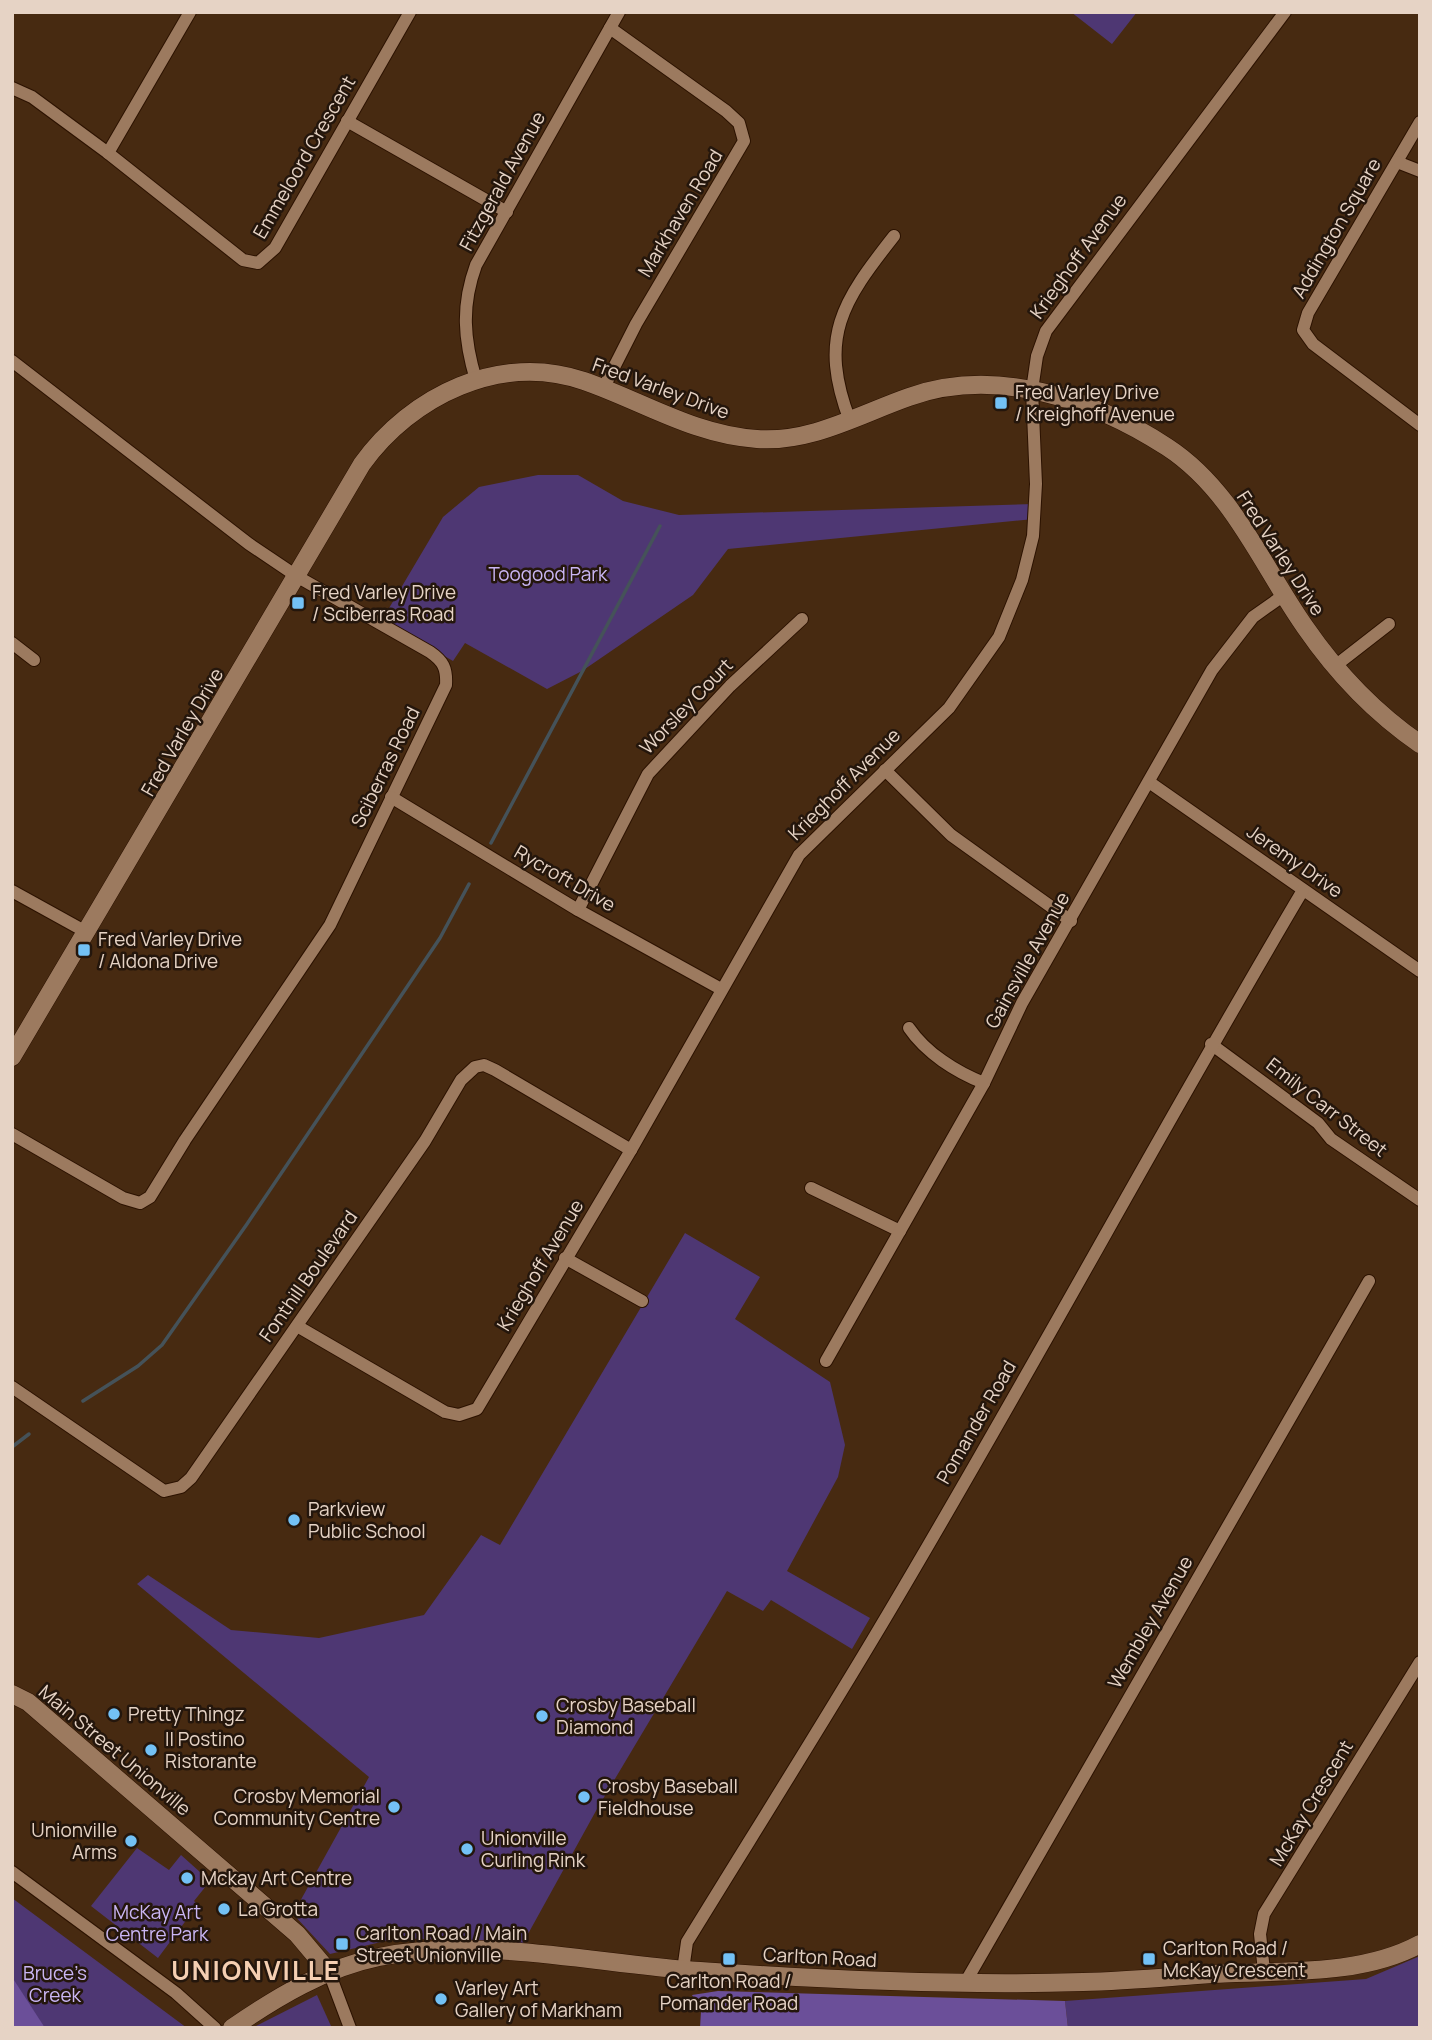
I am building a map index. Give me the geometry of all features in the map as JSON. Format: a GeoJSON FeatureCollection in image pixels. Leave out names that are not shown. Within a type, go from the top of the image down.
{"type":"FeatureCollection","features":[{"type":"Feature","properties":{"kind":"street"},"geometry":{"type":"LineString","coordinates":[[108,153],[190,12]]}},
{"type":"Feature","properties":{"kind":"street","name":"Emmeloord Crescent"},"geometry":{"type":"LineString","coordinates":[[12,88],[32,97],[251,264],[263,261],[275,248],[410,12]]}},
{"type":"Feature","properties":{"kind":"street","name":"Fitzgerald Avenue"},"geometry":{"type":"LineString","coordinates":[[476,380],[465,338],[468,288],[487,243],[619,12]]}},
{"type":"Feature","properties":{"kind":"street","name":"Krieghoff Avenue"},"geometry":{"type":"LineString","coordinates":[[297,1326],[445,1412],[470,1413],[482,1403],[631,1150],[799,855],[949,708],[979,669],[1009,617],[1033,536],[1036,484],[1032,390],[1041,342],[1053,317],[1285,12]]}},
{"type":"Feature","properties":{"kind":"street","name":"Markhaven Road"},"geometry":{"type":"LineString","coordinates":[[603,389],[636,324],[744,141],[739,123],[726,111],[610,28]]}},
{"type":"Feature","properties":{"kind":"street"},"geometry":{"type":"LineString","coordinates":[[347,121],[507,212]]}},
{"type":"Feature","properties":{"kind":"street","name":"Addington Square"},"geometry":{"type":"LineString","coordinates":[[1420,122],[1308,313],[1303,330],[1313,344],[1420,425]]}},
{"type":"Feature","properties":{"kind":"street","name":"Addington Square"},"geometry":{"type":"LineString","coordinates":[[1397,162],[1420,172]]}},
{"type":"Feature","properties":{"kind":"street"},"geometry":{"type":"LineString","coordinates":[[850,421],[838,391],[833,355],[836,336],[857,282],[894,236]]}},
{"type":"Feature","properties":{"kind":"street","name":"Sciberras Road"},"geometry":{"type":"LineString","coordinates":[[12,360],[249,544],[298,577],[441,659],[447,672],[446,685],[330,925],[185,1140],[150,1197],[140,1203],[123,1198],[12,1134]]}},
{"type":"Feature","properties":{"kind":"street","name":"Fred Varley Drive"},"geometry":{"type":"LineString","coordinates":[[12,1057],[298,577],[333,511],[377,444],[421,405],[476,380],[539,374],[580,380],[707,432],[759,439],[796,437],[850,421],[936,388],[980,385],[1032,390],[1095,408],[1170,449],[1229,508],[1276,577],[1284,595],[1335,666],[1366,700],[1420,744]]}},
{"type":"Feature","properties":{"kind":"street","name":"Gainsville Avenue"},"geometry":{"type":"LineString","coordinates":[[826,1361],[984,1083],[1016,1015],[1221,655],[1253,617],[1284,595]]}},
{"type":"Feature","properties":{"kind":"street","name":"Worsley Court"},"geometry":{"type":"LineString","coordinates":[[578,909],[648,774],[730,686],[802,619]]}},
{"type":"Feature","properties":{"kind":"street"},"geometry":{"type":"LineString","coordinates":[[1335,666],[1389,624]]}},
{"type":"Feature","properties":{"kind":"street"},"geometry":{"type":"LineString","coordinates":[[12,643],[34,660]]}},
{"type":"Feature","properties":{"kind":"street"},"geometry":{"type":"LineString","coordinates":[[886,770],[951,835],[1071,921]]}},
{"type":"Feature","properties":{"kind":"street","name":"Jeremy Drive"},"geometry":{"type":"LineString","coordinates":[[1149,782],[1420,971]]}},
{"type":"Feature","properties":{"kind":"street","name":"Rycroft Drive"},"geometry":{"type":"LineString","coordinates":[[391,797],[578,909],[721,989]]}},
{"type":"Feature","properties":{"kind":"street","name":"Pomander Road"},"geometry":{"type":"LineString","coordinates":[[683,1970],[687,1942],[874,1638],[1148,1160],[1211,1044],[1303,890]]}},
{"type":"Feature","properties":{"kind":"street"},"geometry":{"type":"LineString","coordinates":[[12,891],[88,933]]}},
{"type":"Feature","properties":{"kind":"street"},"geometry":{"type":"LineString","coordinates":[[909,1028],[919,1042],[936,1056],[984,1083]]}},
{"type":"Feature","properties":{"kind":"street","name":"Emily Carr Street"},"geometry":{"type":"LineString","coordinates":[[1211,1044],[1318,1123],[1331,1139],[1420,1200]]}},
{"type":"Feature","properties":{"kind":"street","name":"Fonthill Boulevard"},"geometry":{"type":"LineString","coordinates":[[12,1387],[164,1490],[181,1486],[191,1478],[425,1141],[461,1080],[475,1068],[484,1065],[495,1070],[631,1150]]}},
{"type":"Feature","properties":{"kind":"street"},"geometry":{"type":"LineString","coordinates":[[811,1188],[900,1231]]}},
{"type":"Feature","properties":{"kind":"street"},"geometry":{"type":"LineString","coordinates":[[565,1258],[642,1301]]}},
{"type":"Feature","properties":{"kind":"street","name":"Wembley Avenue"},"geometry":{"type":"LineString","coordinates":[[965,1983],[1369,1281]]}},
{"type":"Feature","properties":{"kind":"street","name":"McKay Crescent"},"geometry":{"type":"LineString","coordinates":[[1264,1971],[1260,1934],[1264,1914],[1420,1662]]}},
{"type":"Feature","properties":{"kind":"street","name":"Main Street Unionville"},"geometry":{"type":"LineString","coordinates":[[12,1694],[28,1702],[311,1948],[329,1972],[349,2028]]}},
{"type":"Feature","properties":{"kind":"street"},"geometry":{"type":"LineString","coordinates":[[12,1871],[176,1993],[215,2028]]}},
{"type":"Feature","properties":{"kind":"street","name":"Carlton Road"},"geometry":{"type":"LineString","coordinates":[[232,2028],[329,1972],[379,1957],[427,1950],[468,1949],[683,1970],[965,1983],[1084,1982],[1340,1967],[1398,1954],[1420,1944]]}},
{"type":"Feature","properties":{"kind":"green space"},"geometry":{"type":"Polygon","coordinates":[[[1071,12],[1137,12],[1112,44],[1071,12]]]}},
{"type":"Feature","properties":{"kind":"green space","name":"Toogood Park"},"geometry":{"type":"Polygon","coordinates":[[[538,475],[578,475],[623,501],[679,515],[1034,504],[1034,519],[728,549],[693,595],[582,671],[547,689],[465,643],[453,661],[382,620],[443,517],[479,487],[538,475]]]}},
{"type":"Feature","properties":{"kind":"green space"},"geometry":{"type":"Polygon","coordinates":[[[685,1233],[760,1277],[735,1319],[830,1382],[845,1445],[838,1477],[787,1571],[870,1618],[852,1649],[771,1600],[763,1611],[727,1591],[597,1809],[523,1943],[398,1938],[330,1954],[293,1914],[369,1777],[137,1584],[148,1575],[231,1630],[319,1638],[424,1615],[481,1535],[500,1545],[685,1233]]]}},
{"type":"Feature","properties":{"kind":"green space","name":"McKay Art Centre Park"},"geometry":{"type":"Polygon","coordinates":[[[137,1848],[169,1870],[181,1855],[210,1881],[194,1901],[197,1904],[193,1911],[158,1958],[91,1906],[137,1848]]]}},
{"type":"Feature","properties":{"kind":"green space","name":"Bruce’s Creek"},"geometry":{"type":"Polygon","coordinates":[[[12,1898],[187,2028],[12,2028],[12,1898]]]}},
{"type":"Feature","properties":{"kind":"green space"},"geometry":{"type":"Polygon","coordinates":[[[1420,1956],[1420,2028],[1068,2028],[1065,2001],[1366,1979],[1420,1956]]]}},
{"type":"Feature","properties":{"kind":"green space"},"geometry":{"type":"Polygon","coordinates":[[[317,1995],[331,2026],[252,2028],[317,1995]]]}},
{"type":"Feature","properties":{"kind":"shaded area"},"geometry":{"type":"Polygon","coordinates":[[[12,1977],[45,2028],[12,2028],[12,1977]]]}},
{"type":"Feature","properties":{"kind":"shaded area"},"geometry":{"type":"Polygon","coordinates":[[[718,1991],[1065,2001],[1068,2028],[700,2028],[701,2011],[692,1995],[718,1991]]]}},
{"type":"Feature","properties":{"kind":"waterway"},"geometry":{"type":"LineString","coordinates":[[491,843],[660,526]]}},
{"type":"Feature","properties":{"kind":"waterway"},"geometry":{"type":"LineString","coordinates":[[83,1401],[138,1366],[162,1345],[440,938],[469,884]]}},
{"type":"Feature","properties":{"kind":"waterway"},"geometry":{"type":"LineString","coordinates":[[12,1447],[29,1434]]}},
{"type":"Feature","properties":{"kind":"place","name":"Fred Varley Drive / Kreighoff Avenue"},"geometry":{"type":"Point","coordinates":[1001,403]}},
{"type":"Feature","properties":{"kind":"place","name":"Fred Varley Drive / Sciberras Road"},"geometry":{"type":"Point","coordinates":[298,603]}},
{"type":"Feature","properties":{"kind":"place","name":"Fred Varley Drive / Aldona Drive"},"geometry":{"type":"Point","coordinates":[84,950]}},
{"type":"Feature","properties":{"kind":"place","name":"Parkview Public School"},"geometry":{"type":"Point","coordinates":[294,1520]}},
{"type":"Feature","properties":{"kind":"place","name":"Pretty Thingz"},"geometry":{"type":"Point","coordinates":[114,1714]}},
{"type":"Feature","properties":{"kind":"place","name":"Crosby Baseball Diamond"},"geometry":{"type":"Point","coordinates":[542,1716]}},
{"type":"Feature","properties":{"kind":"place","name":"Il Postino Ristorante"},"geometry":{"type":"Point","coordinates":[151,1750]}},
{"type":"Feature","properties":{"kind":"place","name":"Crosby Baseball Fieldhouse"},"geometry":{"type":"Point","coordinates":[584,1797]}},
{"type":"Feature","properties":{"kind":"place","name":"Crosby Memorial Community Centre"},"geometry":{"type":"Point","coordinates":[394,1807]}},
{"type":"Feature","properties":{"kind":"place","name":"Unionville Arms"},"geometry":{"type":"Point","coordinates":[131,1841]}},
{"type":"Feature","properties":{"kind":"place","name":"Unionville Curling Rink"},"geometry":{"type":"Point","coordinates":[467,1849]}},
{"type":"Feature","properties":{"kind":"place","name":"Mckay Art Centre"},"geometry":{"type":"Point","coordinates":[187,1878]}},
{"type":"Feature","properties":{"kind":"place","name":"La Grotta"},"geometry":{"type":"Point","coordinates":[224,1909]}},
{"type":"Feature","properties":{"kind":"place","name":"Carlton Road / Main Street Unionville"},"geometry":{"type":"Point","coordinates":[342,1944]}},
{"type":"Feature","properties":{"kind":"place","name":"Carlton Road / Pomander Road"},"geometry":{"type":"Point","coordinates":[729,1959]}},
{"type":"Feature","properties":{"kind":"place","name":"Carlton Road / McKay Crescent"},"geometry":{"type":"Point","coordinates":[1149,1959]}},
{"type":"Feature","properties":{"kind":"place","name":"Varley Art Gallery of Markham"},"geometry":{"type":"Point","coordinates":[441,1999]}},
{"type":"Feature","properties":{"kind":"district","name":"UNIONVILLE"},"geometry":{"type":"Point","coordinates":[256,1970]}}]}
